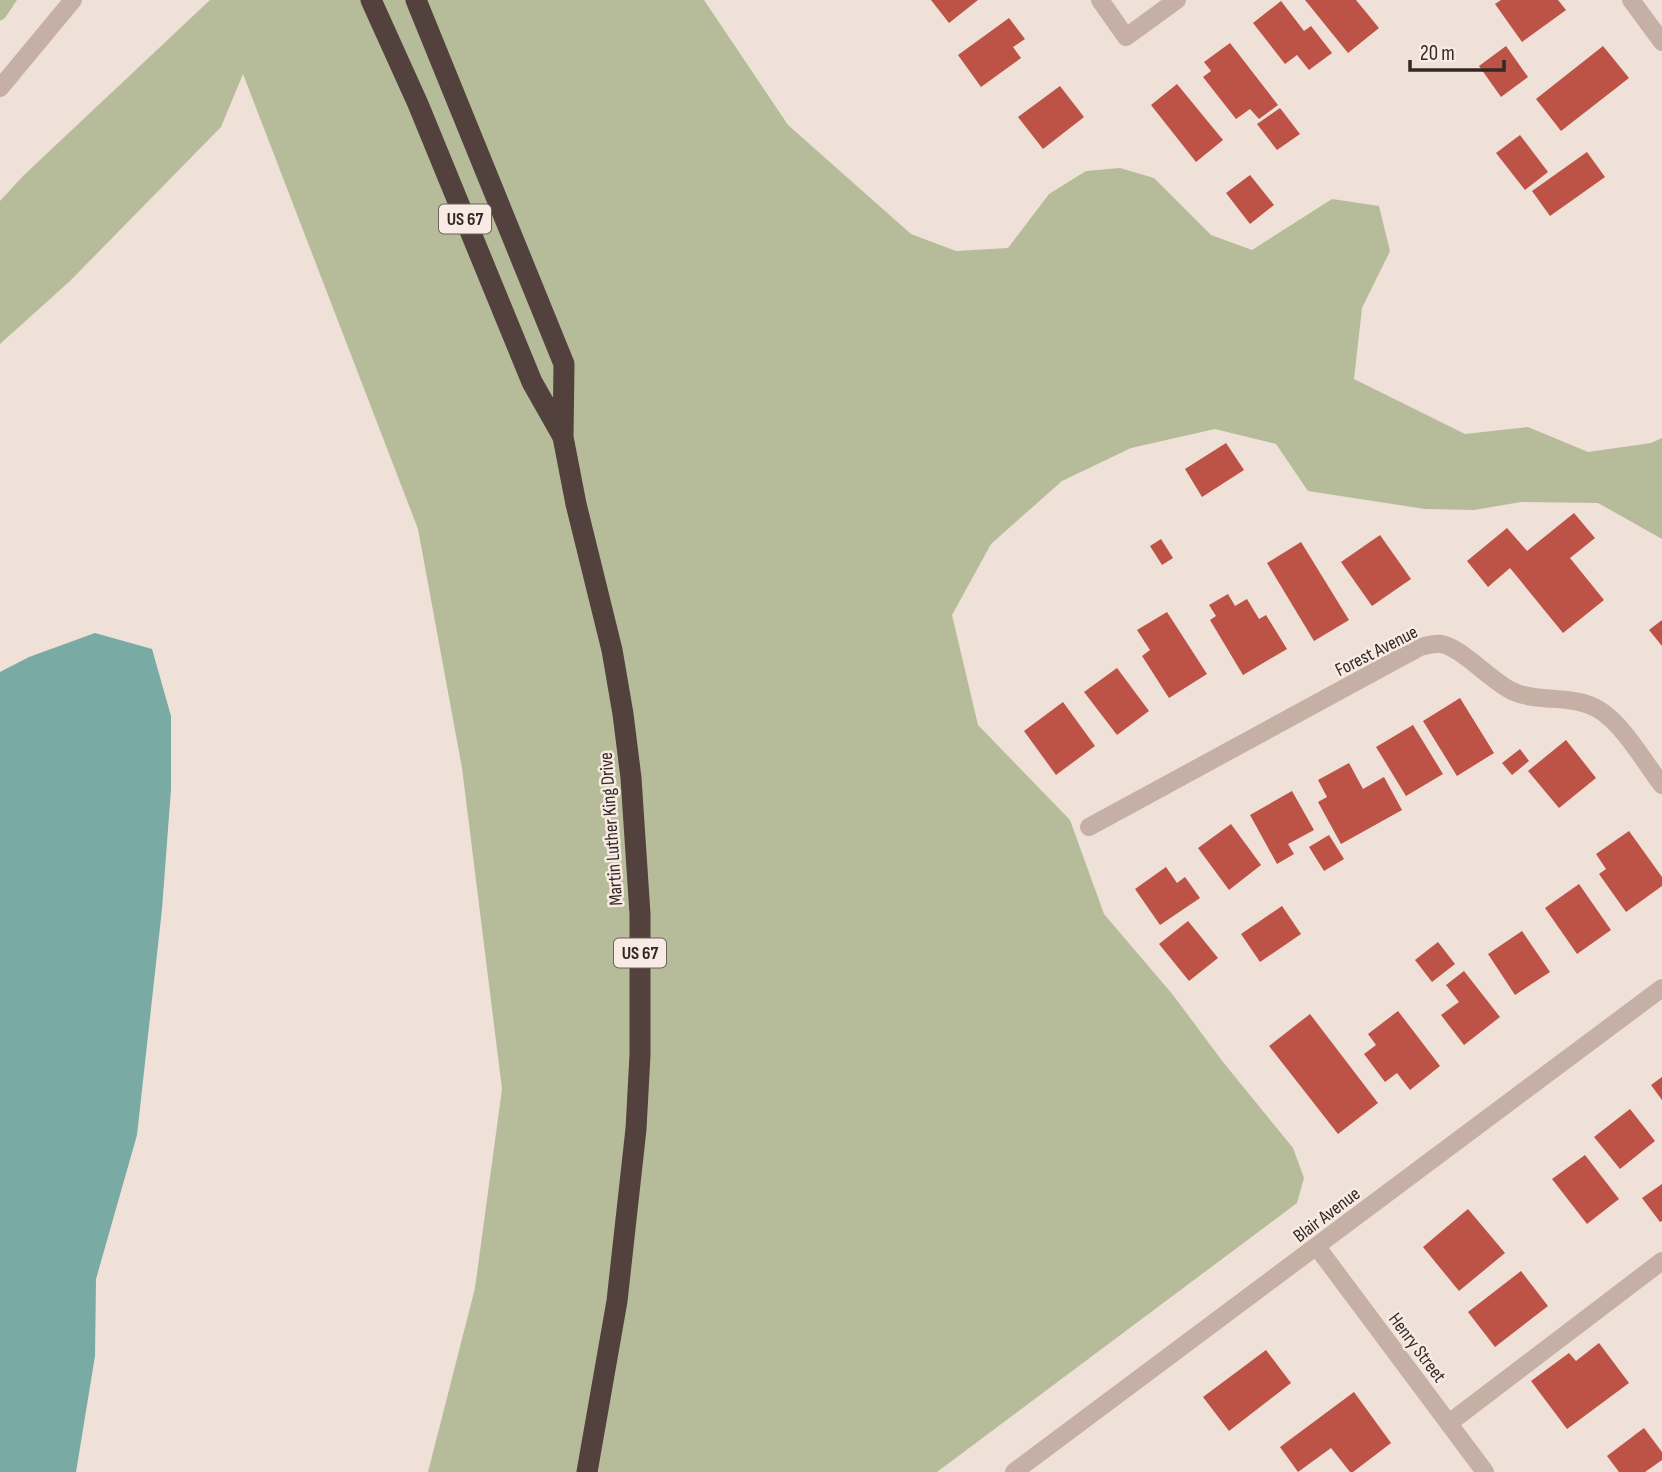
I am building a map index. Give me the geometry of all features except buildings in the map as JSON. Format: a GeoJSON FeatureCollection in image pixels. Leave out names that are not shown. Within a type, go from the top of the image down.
{"type":"FeatureCollection","features":[{"type":"Feature","properties":{"kind":"highway","name":"US 67"},"geometry":{"type":"LineString","coordinates":[[371,0],[418,104],[533,382],[563,437]]}},
{"type":"Feature","properties":{"kind":"highway","name":"US 67"},"geometry":{"type":"LineString","coordinates":[[416,0],[564,364],[563,437]]}},
{"type":"Feature","properties":{"kind":"highway","name":"Martin Luther King Drive"},"geometry":{"type":"LineString","coordinates":[[563,437],[609,639],[623,714],[637,845],[640,914],[640,1055],[629,1211],[604,1382],[587,1472]]}},
{"type":"Feature","properties":{"kind":"street"},"geometry":{"type":"LineString","coordinates":[[0,88],[74,0]]}},
{"type":"Feature","properties":{"kind":"street"},"geometry":{"type":"LineString","coordinates":[[1100,0],[1126,37],[1177,0]]}},
{"type":"Feature","properties":{"kind":"street"},"geometry":{"type":"LineString","coordinates":[[1631,0],[1662,42]]}},
{"type":"Feature","properties":{"kind":"street","name":"Forest Avenue"},"geometry":{"type":"LineString","coordinates":[[1089,827],[1420,648],[1432,644],[1451,648],[1497,683],[1515,692],[1585,703],[1602,711],[1662,785]]}},
{"type":"Feature","properties":{"kind":"street","name":"Blair Avenue"},"geometry":{"type":"LineString","coordinates":[[1014,1472],[1662,988]]}},
{"type":"Feature","properties":{"kind":"street","name":"Henry Street"},"geometry":{"type":"LineString","coordinates":[[1317,1247],[1485,1472]]}},
{"type":"Feature","properties":{"kind":"street"},"geometry":{"type":"LineString","coordinates":[[1450,1423],[1662,1261]]}},
{"type":"Feature","properties":{"kind":"green space"},"geometry":{"type":"Polygon","coordinates":[[[0,0],[17,0],[0,21],[0,0]]]}},
{"type":"Feature","properties":{"kind":"green space"},"geometry":{"type":"Polygon","coordinates":[[[210,0],[704,0],[788,125],[911,234],[956,251],[1008,248],[1049,194],[1086,171],[1120,168],[1154,178],[1211,235],[1252,250],[1332,199],[1379,206],[1390,251],[1362,308],[1354,379],[1465,434],[1528,427],[1588,452],[1651,443],[1662,438],[1662,539],[1598,503],[1521,502],[1474,510],[1425,509],[1308,491],[1276,444],[1215,429],[1131,448],[1062,481],[991,544],[952,615],[978,725],[1070,820],[1104,914],[1173,995],[1293,1148],[1304,1178],[1297,1203],[937,1472],[428,1472],[475,1288],[502,1089],[462,768],[418,529],[243,74],[221,127],[70,281],[0,344],[0,201],[23,176],[210,0]]]}},
{"type":"Feature","properties":{"kind":"water"},"geometry":{"type":"Polygon","coordinates":[[[95,633],[152,649],[171,716],[171,789],[162,909],[137,1135],[96,1279],[95,1356],[76,1472],[0,1472],[0,672],[29,657],[95,633]]]}}]}
